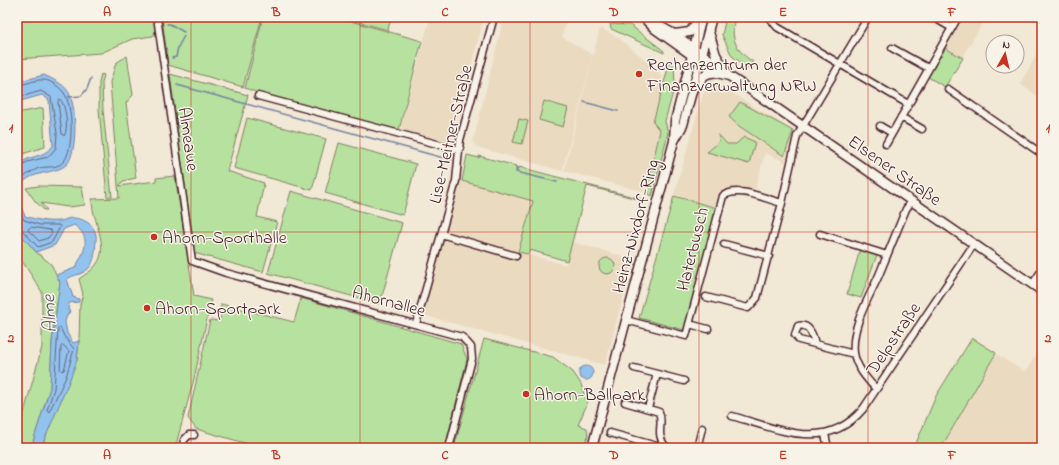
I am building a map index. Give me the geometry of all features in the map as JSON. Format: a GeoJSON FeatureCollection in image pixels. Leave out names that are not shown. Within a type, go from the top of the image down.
{"type":"FeatureCollection","features":[{"type":"Feature","properties":{"kind":"street","name":"Almeaue"},"geometry":{"type":"LineString","coordinates":[[157,17],[190,255],[194,264]]}},
{"type":"Feature","properties":{"kind":"street","name":"Lise-Meitner-Straße"},"geometry":{"type":"LineString","coordinates":[[416,324],[456,181],[458,148],[494,17]]}},
{"type":"Feature","properties":{"kind":"street"},"geometry":{"type":"LineString","coordinates":[[674,34],[690,32],[699,17]]}},
{"type":"Feature","properties":{"kind":"street","name":"Heinz-Nixdorf-Ring"},"geometry":{"type":"LineString","coordinates":[[674,141],[674,123],[702,17]]}},
{"type":"Feature","properties":{"kind":"street","name":"Heinz-Nixdorf-Ring"},"geometry":{"type":"LineString","coordinates":[[592,448],[674,141],[683,125],[712,17]]}},
{"type":"Feature","properties":{"kind":"street"},"geometry":{"type":"LineString","coordinates":[[769,17],[777,27],[908,104]]}},
{"type":"Feature","properties":{"kind":"street","name":"Haterbusch"},"geometry":{"type":"LineString","coordinates":[[706,297],[748,308],[757,298],[792,164],[791,160],[797,136],[868,17]]}},
{"type":"Feature","properties":{"kind":"street"},"geometry":{"type":"LineString","coordinates":[[933,17],[952,28]]}},
{"type":"Feature","properties":{"kind":"street"},"geometry":{"type":"LineString","coordinates":[[886,144],[958,17]]}},
{"type":"Feature","properties":{"kind":"street"},"geometry":{"type":"LineString","coordinates":[[644,18],[674,34],[693,52]]}},
{"type":"Feature","properties":{"kind":"street"},"geometry":{"type":"LineString","coordinates":[[644,18],[655,29],[693,52]]}},
{"type":"Feature","properties":{"kind":"street"},"geometry":{"type":"LineString","coordinates":[[709,30],[714,48],[727,74]]}},
{"type":"Feature","properties":{"kind":"street"},"geometry":{"type":"LineString","coordinates":[[892,48],[928,68]]}},
{"type":"Feature","properties":{"kind":"street","name":"Elsener Straße"},"geometry":{"type":"LineString","coordinates":[[693,52],[1042,291]]}},
{"type":"Feature","properties":{"kind":"street","name":"Elsener Straße"},"geometry":{"type":"LineString","coordinates":[[701,58],[717,73],[727,74]]}},
{"type":"Feature","properties":{"kind":"street"},"geometry":{"type":"LineString","coordinates":[[691,96],[702,77],[711,72],[717,73]]}},
{"type":"Feature","properties":{"kind":"street"},"geometry":{"type":"LineString","coordinates":[[948,89],[1042,154]]}},
{"type":"Feature","properties":{"kind":"street"},"geometry":{"type":"LineString","coordinates":[[258,96],[441,145],[445,144],[458,148]]}},
{"type":"Feature","properties":{"kind":"street"},"geometry":{"type":"LineString","coordinates":[[901,117],[922,129]]}},
{"type":"Feature","properties":{"kind":"street"},"geometry":{"type":"LineString","coordinates":[[880,126],[892,133]]}},
{"type":"Feature","properties":{"kind":"street","name":"Haterbusch"},"geometry":{"type":"LineString","coordinates":[[689,324],[723,196],[736,191],[782,204]]}},
{"type":"Feature","properties":{"kind":"street"},"geometry":{"type":"LineString","coordinates":[[876,389],[865,377],[854,354],[854,342],[856,332],[887,255],[906,209],[912,201]]}},
{"type":"Feature","properties":{"kind":"street"},"geometry":{"type":"LineString","coordinates":[[441,234],[516,256]]}},
{"type":"Feature","properties":{"kind":"street"},"geometry":{"type":"LineString","coordinates":[[820,234],[887,255]]}},
{"type":"Feature","properties":{"kind":"street","name":"Haterbusch"},"geometry":{"type":"LineString","coordinates":[[724,244],[769,256]]}},
{"type":"Feature","properties":{"kind":"street","name":"Delpstraße"},"geometry":{"type":"LineString","coordinates":[[732,416],[803,435],[824,434],[843,428],[856,417],[876,389],[974,244]]}},
{"type":"Feature","properties":{"kind":"street","name":"Ahornallee"},"geometry":{"type":"LineString","coordinates":[[194,264],[460,336],[467,340],[471,347],[472,359],[449,448]]}},
{"type":"Feature","properties":{"kind":"street"},"geometry":{"type":"LineString","coordinates":[[1032,285],[1042,270]]}},
{"type":"Feature","properties":{"kind":"street","name":"Heinz-Nixdorf-Ring"},"geometry":{"type":"LineString","coordinates":[[626,320],[686,336],[689,324]]}},
{"type":"Feature","properties":{"kind":"street"},"geometry":{"type":"LineString","coordinates":[[689,324],[708,329]]}},
{"type":"Feature","properties":{"kind":"street"},"geometry":{"type":"LineString","coordinates":[[815,344],[854,354]]}},
{"type":"Feature","properties":{"kind":"street"},"geometry":{"type":"LineString","coordinates":[[634,368],[684,381]]}},
{"type":"Feature","properties":{"kind":"street"},"geometry":{"type":"LineString","coordinates":[[648,408],[657,374]]}},
{"type":"Feature","properties":{"kind":"street"},"geometry":{"type":"LineString","coordinates":[[625,402],[656,410],[660,414],[661,447]]}},
{"type":"Feature","properties":{"kind":"street"},"geometry":{"type":"LineString","coordinates":[[697,448],[702,428]]}},
{"type":"Feature","properties":{"kind":"street"},"geometry":{"type":"LineString","coordinates":[[610,433],[661,447],[673,448]]}},
{"type":"Feature","properties":{"kind":"street"},"geometry":{"type":"LineString","coordinates":[[824,434],[828,448]]}},
{"type":"Feature","properties":{"kind":"street"},"geometry":{"type":"LineString","coordinates":[[182,448],[184,440],[189,435],[194,435]]}},
{"type":"Feature","properties":{"kind":"shaded area"},"geometry":{"type":"Polygon","coordinates":[[[430,17],[484,17],[451,143],[400,130],[430,17]]]}},
{"type":"Feature","properties":{"kind":"shaded area"},"geometry":{"type":"Polygon","coordinates":[[[504,17],[567,17],[562,37],[593,55],[562,171],[477,147],[473,142],[504,17]]]}},
{"type":"Feature","properties":{"kind":"shaded area"},"geometry":{"type":"Polygon","coordinates":[[[963,17],[986,17],[962,58],[945,47],[963,17]]]}},
{"type":"Feature","properties":{"kind":"shaded area"},"geometry":{"type":"Polygon","coordinates":[[[600,28],[619,38],[657,70],[662,78],[662,87],[653,121],[660,131],[646,192],[564,171],[600,28]]]}},
{"type":"Feature","properties":{"kind":"shaded area"},"geometry":{"type":"Polygon","coordinates":[[[1042,45],[1042,99],[1020,84],[1042,45]]]}},
{"type":"Feature","properties":{"kind":"shaded area"},"geometry":{"type":"Polygon","coordinates":[[[710,82],[714,82],[794,131],[785,162],[765,153],[754,193],[741,188],[727,190],[719,195],[715,207],[674,195],[704,91],[710,82]],[[729,117],[739,126],[784,156],[793,131],[729,117]],[[718,134],[719,142],[707,150],[749,164],[740,142],[731,145],[727,144],[718,134]]]}},
{"type":"Feature","properties":{"kind":"shaded area"},"geometry":{"type":"Polygon","coordinates":[[[458,180],[532,201],[518,252],[566,265],[572,242],[633,259],[605,365],[423,315],[458,180]]]}},
{"type":"Feature","properties":{"kind":"shaded area"},"geometry":{"type":"Polygon","coordinates":[[[1042,346],[1042,448],[942,448],[996,354],[1025,372],[1042,346]]]}},
{"type":"Feature","properties":{"kind":"green space"},"geometry":{"type":"Polygon","coordinates":[[[17,17],[93,17],[154,21],[156,31],[153,36],[132,39],[101,53],[17,59],[17,17]]]}},
{"type":"Feature","properties":{"kind":"green space"},"geometry":{"type":"Polygon","coordinates":[[[162,17],[262,17],[243,87],[168,65],[162,17]]]}},
{"type":"Feature","properties":{"kind":"green space"},"geometry":{"type":"Polygon","coordinates":[[[263,17],[336,17],[422,41],[399,130],[258,93],[245,88],[263,17]]]}},
{"type":"Feature","properties":{"kind":"green space"},"geometry":{"type":"Polygon","coordinates":[[[340,17],[391,17],[388,30],[340,17]]]}},
{"type":"Feature","properties":{"kind":"green space"},"geometry":{"type":"Polygon","coordinates":[[[726,17],[735,17],[733,31],[735,43],[742,53],[753,62],[748,68],[732,56],[722,35],[726,17]]]}},
{"type":"Feature","properties":{"kind":"green space"},"geometry":{"type":"Polygon","coordinates":[[[610,24],[630,25],[664,51],[664,53],[611,29],[610,24]]]}},
{"type":"Feature","properties":{"kind":"green space"},"geometry":{"type":"Polygon","coordinates":[[[945,48],[963,58],[945,87],[928,77],[945,48]]]}},
{"type":"Feature","properties":{"kind":"green space","name":"Ahorn-Sportpark"},"geometry":{"type":"Polygon","coordinates":[[[127,56],[133,95],[126,103],[136,178],[123,181],[119,186],[156,181],[156,178],[175,176],[194,296],[211,300],[194,379],[175,448],[41,448],[77,360],[80,304],[83,294],[79,279],[96,265],[100,258],[102,249],[92,207],[92,199],[119,198],[110,82],[116,63],[127,56]]]}},
{"type":"Feature","properties":{"kind":"green space"},"geometry":{"type":"Polygon","coordinates":[[[670,61],[674,66],[675,85],[665,121],[668,133],[652,196],[646,192],[660,131],[653,122],[670,61]]]}},
{"type":"Feature","properties":{"kind":"green space"},"geometry":{"type":"Polygon","coordinates":[[[101,74],[104,75],[102,83],[103,110],[112,197],[107,197],[99,109],[99,83],[101,74]]]}},
{"type":"Feature","properties":{"kind":"green space"},"geometry":{"type":"Polygon","coordinates":[[[170,74],[248,95],[227,171],[264,183],[257,217],[277,222],[263,272],[194,253],[170,74]]]}},
{"type":"Feature","properties":{"kind":"green space"},"geometry":{"type":"Polygon","coordinates":[[[544,101],[568,108],[563,127],[539,120],[544,101]]]}},
{"type":"Feature","properties":{"kind":"green space"},"geometry":{"type":"Polygon","coordinates":[[[740,102],[793,131],[784,156],[739,126],[729,117],[740,102]]]}},
{"type":"Feature","properties":{"kind":"green space"},"geometry":{"type":"Polygon","coordinates":[[[43,108],[45,147],[22,154],[17,162],[17,113],[43,108]]]}},
{"type":"Feature","properties":{"kind":"green space"},"geometry":{"type":"Polygon","coordinates":[[[247,118],[326,139],[312,190],[234,168],[247,118]]]}},
{"type":"Feature","properties":{"kind":"green space"},"geometry":{"type":"Polygon","coordinates":[[[519,119],[528,121],[522,144],[513,142],[519,119]]]}},
{"type":"Feature","properties":{"kind":"green space"},"geometry":{"type":"Polygon","coordinates":[[[718,134],[727,144],[736,144],[744,137],[755,142],[749,164],[707,152],[719,142],[718,134]]]}},
{"type":"Feature","properties":{"kind":"green space"},"geometry":{"type":"Polygon","coordinates":[[[339,143],[416,164],[403,215],[325,193],[339,143]]]}},
{"type":"Feature","properties":{"kind":"green space"},"geometry":{"type":"Polygon","coordinates":[[[467,155],[479,158],[479,156],[516,166],[515,168],[519,169],[519,167],[649,202],[587,186],[567,261],[530,250],[528,254],[518,252],[533,201],[462,181],[467,155]]]}},
{"type":"Feature","properties":{"kind":"green space"},"geometry":{"type":"Polygon","coordinates":[[[38,186],[82,187],[85,205],[68,207],[41,203],[47,210],[44,210],[35,201],[26,188],[38,186]]]}},
{"type":"Feature","properties":{"kind":"green space"},"geometry":{"type":"Polygon","coordinates":[[[291,191],[402,223],[380,304],[268,273],[291,191]]]}},
{"type":"Feature","properties":{"kind":"green space"},"geometry":{"type":"Polygon","coordinates":[[[674,196],[717,208],[684,330],[639,318],[674,196]]]}},
{"type":"Feature","properties":{"kind":"green space"},"geometry":{"type":"Polygon","coordinates":[[[17,230],[36,252],[51,264],[60,282],[52,342],[50,388],[31,448],[17,448],[17,438],[42,347],[42,292],[17,253],[17,230]]]}},
{"type":"Feature","properties":{"kind":"green space"},"geometry":{"type":"Polygon","coordinates":[[[860,250],[877,255],[861,298],[847,294],[860,250]]]}},
{"type":"Feature","properties":{"kind":"green space"},"geometry":{"type":"Polygon","coordinates":[[[607,258],[613,260],[615,266],[613,272],[607,274],[601,272],[599,266],[601,260],[607,258]]]}},
{"type":"Feature","properties":{"kind":"green space"},"geometry":{"type":"Polygon","coordinates":[[[301,298],[461,344],[467,359],[445,448],[262,448],[196,429],[188,418],[210,320],[220,321],[221,304],[294,322],[301,298]]]}},
{"type":"Feature","properties":{"kind":"green space"},"geometry":{"type":"Polygon","coordinates":[[[972,338],[996,353],[941,448],[914,448],[936,396],[972,338]]]}},
{"type":"Feature","properties":{"kind":"green space","name":"Ahorn-Ballpark"},"geometry":{"type":"Polygon","coordinates":[[[484,339],[553,357],[573,372],[581,384],[587,404],[578,425],[587,428],[588,436],[583,448],[454,448],[484,339]]]}},
{"type":"Feature","properties":{"kind":"water"},"geometry":{"type":"Polygon","coordinates":[[[44,75],[57,81],[67,90],[73,105],[75,127],[71,158],[67,164],[61,168],[39,174],[25,181],[20,187],[17,196],[17,166],[26,160],[44,153],[53,146],[49,100],[42,95],[17,102],[17,82],[44,75]]]}},
{"type":"Feature","properties":{"kind":"water"},"geometry":{"type":"Polygon","coordinates":[[[17,198],[25,216],[38,220],[50,221],[61,221],[72,218],[83,220],[91,225],[96,236],[95,254],[88,269],[67,279],[73,297],[79,299],[79,302],[69,303],[68,310],[70,311],[65,322],[67,333],[73,343],[79,341],[77,360],[41,448],[31,448],[50,388],[52,342],[60,282],[56,275],[75,268],[84,251],[85,240],[80,230],[74,225],[64,229],[55,245],[36,252],[17,230],[17,198]]]}},
{"type":"Feature","properties":{"kind":"water"},"geometry":{"type":"Polygon","coordinates":[[[583,366],[589,366],[593,370],[593,376],[589,380],[583,380],[579,376],[579,370],[583,366]]]}},
{"type":"Feature","properties":{"kind":"waterway"},"geometry":{"type":"LineString","coordinates":[[167,24],[170,24],[184,32]]}},
{"type":"Feature","properties":{"kind":"waterway"},"geometry":{"type":"LineString","coordinates":[[172,58],[176,57],[178,47],[184,36]]}},
{"type":"Feature","properties":{"kind":"waterway"},"geometry":{"type":"LineString","coordinates":[[68,97],[81,96],[87,89],[91,78]]}},
{"type":"Feature","properties":{"kind":"waterway"},"geometry":{"type":"LineString","coordinates":[[177,85],[451,160]]}},
{"type":"Feature","properties":{"kind":"waterway"},"geometry":{"type":"LineString","coordinates":[[584,102],[618,111]]}},
{"type":"Feature","properties":{"kind":"waterway"},"geometry":{"type":"LineString","coordinates":[[517,167],[516,172],[557,182]]}},
{"type":"Feature","properties":{"kind":"place","name":"Rechenzentrum der Finanzverwaltung NRW"},"geometry":{"type":"Point","coordinates":[639,74]}},
{"type":"Feature","properties":{"kind":"place","name":"Ahorn-Sporthalle"},"geometry":{"type":"Point","coordinates":[154,237]}},
{"type":"Feature","properties":{"kind":"place","name":"Ahorn-Sportpark"},"geometry":{"type":"Point","coordinates":[147,308]}},
{"type":"Feature","properties":{"kind":"place","name":"Ahorn-Ballpark"},"geometry":{"type":"Point","coordinates":[526,394]}},
{"type":"Feature","properties":{"kind":"water label","name":"Alme"},"geometry":{"type":"Point","coordinates":[48,314]}}]}
